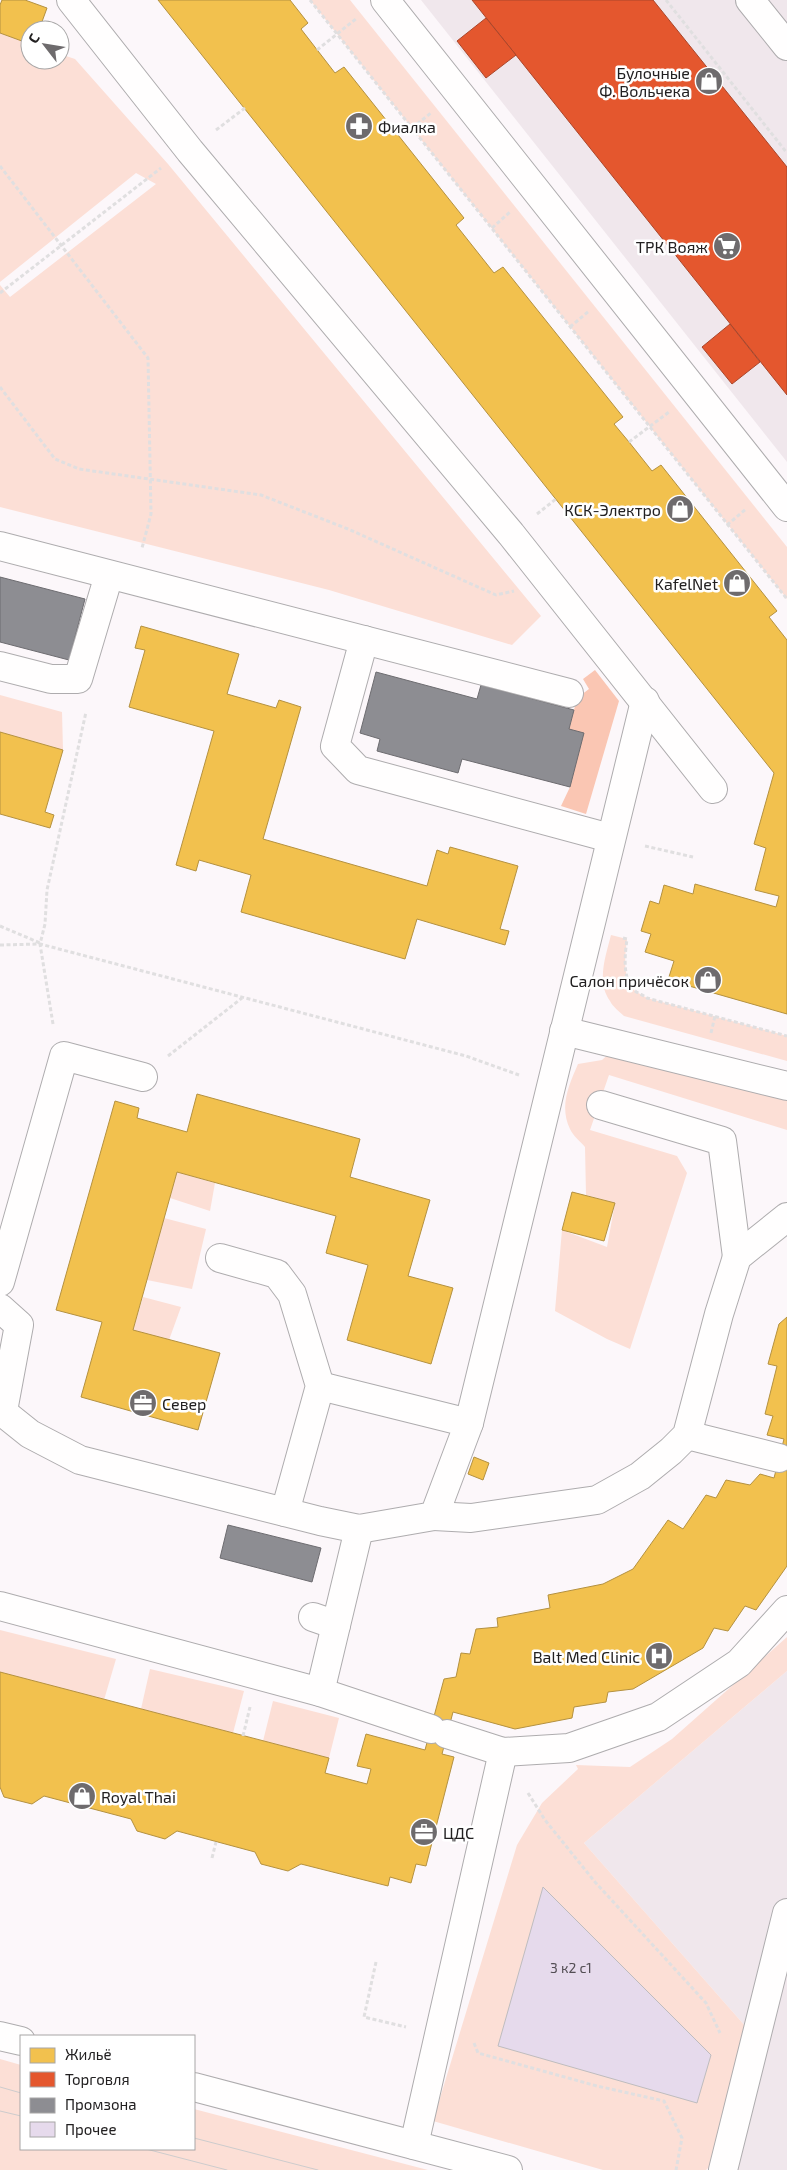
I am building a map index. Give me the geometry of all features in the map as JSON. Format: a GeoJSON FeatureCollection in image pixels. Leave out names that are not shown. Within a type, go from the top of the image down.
{"type":"FeatureCollection","features":[{"type":"Feature","properties":{"kind":"street"},"geometry":{"type":"LineString","coordinates":[[72,0],[190,151],[550,582],[713,789]]}},
{"type":"Feature","properties":{"kind":"street"},"geometry":{"type":"LineString","coordinates":[[384,0],[787,507]]}},
{"type":"Feature","properties":{"kind":"street"},"geometry":{"type":"LineString","coordinates":[[750,0],[787,46]]}},
{"type":"Feature","properties":{"kind":"street"},"geometry":{"type":"LineString","coordinates":[[0,546],[569,693]]}},
{"type":"Feature","properties":{"kind":"street"},"geometry":{"type":"LineString","coordinates":[[0,666],[51,678],[78,680],[122,577]]}},
{"type":"Feature","properties":{"kind":"street"},"geometry":{"type":"LineString","coordinates":[[364,640],[335,746],[358,770],[610,838]]}},
{"type":"Feature","properties":{"kind":"street"},"geometry":{"type":"LineString","coordinates":[[434,1516],[469,1424],[644,701]]}},
{"type":"Feature","properties":{"kind":"street"},"geometry":{"type":"LineString","coordinates":[[564,1031],[787,1086]]}},
{"type":"Feature","properties":{"kind":"street"},"geometry":{"type":"LineString","coordinates":[[0,1282],[64,1056],[143,1077]]}},
{"type":"Feature","properties":{"kind":"street"},"geometry":{"type":"LineString","coordinates":[[0,1308],[18,1325],[2,1411],[30,1434],[80,1460],[359,1529],[434,1516],[471,1518],[597,1500],[640,1476],[687,1435],[719,1314],[737,1257],[722,1141],[601,1105]]}},
{"type":"Feature","properties":{"kind":"street"},"geometry":{"type":"LineString","coordinates":[[737,1257],[787,1217]]}},
{"type":"Feature","properties":{"kind":"street"},"geometry":{"type":"LineString","coordinates":[[220,1258],[277,1274],[292,1294],[320,1386],[285,1512]]}},
{"type":"Feature","properties":{"kind":"street"},"geometry":{"type":"LineString","coordinates":[[320,1386],[469,1424]]}},
{"type":"Feature","properties":{"kind":"street"},"geometry":{"type":"LineString","coordinates":[[687,1435],[779,1458]]}},
{"type":"Feature","properties":{"kind":"street"},"geometry":{"type":"LineString","coordinates":[[320,1692],[324,1621],[359,1529]]}},
{"type":"Feature","properties":{"kind":"street"},"geometry":{"type":"LineString","coordinates":[[0,1606],[320,1692],[503,1752],[569,1748],[658,1717],[739,1663],[787,1610]]}},
{"type":"Feature","properties":{"kind":"street"},"geometry":{"type":"LineString","coordinates":[[414,2144],[503,1752]]}},
{"type":"Feature","properties":{"kind":"street"},"geometry":{"type":"LineString","coordinates":[[723,2170],[787,1913]]}},
{"type":"Feature","properties":{"kind":"street"},"geometry":{"type":"LineString","coordinates":[[0,2036],[20,2041]]}},
{"type":"Feature","properties":{"kind":"street"},"geometry":{"type":"LineString","coordinates":[[195,2087],[508,2170]]}},
{"type":"Feature","properties":{"kind":"path"},"geometry":{"type":"LineString","coordinates":[[310,0],[787,599]]}},
{"type":"Feature","properties":{"kind":"path"},"geometry":{"type":"LineString","coordinates":[[666,0],[787,153]]}},
{"type":"Feature","properties":{"kind":"path"},"geometry":{"type":"LineString","coordinates":[[317,50],[361,14]]}},
{"type":"Feature","properties":{"kind":"path"},"geometry":{"type":"LineString","coordinates":[[412,128],[436,109]]}},
{"type":"Feature","properties":{"kind":"path"},"geometry":{"type":"LineString","coordinates":[[0,293],[160,168],[190,151]]}},
{"type":"Feature","properties":{"kind":"path"},"geometry":{"type":"LineString","coordinates":[[0,166],[148,358],[151,514],[122,577]]}},
{"type":"Feature","properties":{"kind":"path"},"geometry":{"type":"LineString","coordinates":[[492,228],[516,208]]}},
{"type":"Feature","properties":{"kind":"path"},"geometry":{"type":"LineString","coordinates":[[570,327],[595,307]]}},
{"type":"Feature","properties":{"kind":"path"},"geometry":{"type":"LineString","coordinates":[[0,387],[55,459],[79,469],[261,495],[348,529],[496,595],[550,582]]}},
{"type":"Feature","properties":{"kind":"path"},"geometry":{"type":"LineString","coordinates":[[629,442],[675,407]]}},
{"type":"Feature","properties":{"kind":"path"},"geometry":{"type":"LineString","coordinates":[[727,525],[752,504]]}},
{"type":"Feature","properties":{"kind":"path"},"geometry":{"type":"LineString","coordinates":[[64,1056],[52,1020],[40,944],[45,924],[47,890],[87,715],[78,680]]}},
{"type":"Feature","properties":{"kind":"path"},"geometry":{"type":"LineString","coordinates":[[641,845],[693,857]]}},
{"type":"Feature","properties":{"kind":"path"},"geometry":{"type":"LineString","coordinates":[[0,926],[40,944],[466,1056],[551,1087]]}},
{"type":"Feature","properties":{"kind":"path"},"geometry":{"type":"LineString","coordinates":[[627,939],[625,956],[627,978],[634,990],[648,998],[787,1036]]}},
{"type":"Feature","properties":{"kind":"path"},"geometry":{"type":"LineString","coordinates":[[0,946],[40,944]]}},
{"type":"Feature","properties":{"kind":"path"},"geometry":{"type":"LineString","coordinates":[[143,1077],[242,997]]}},
{"type":"Feature","properties":{"kind":"path"},"geometry":{"type":"LineString","coordinates":[[710,1040],[716,1016]]}},
{"type":"Feature","properties":{"kind":"path"},"geometry":{"type":"LineString","coordinates":[[503,1752],[545,1820],[595,1882],[706,2003],[724,2041]]}},
{"type":"Feature","properties":{"kind":"path"},"geometry":{"type":"LineString","coordinates":[[212,1858],[216,1842]]}},
{"type":"Feature","properties":{"kind":"path"},"geometry":{"type":"LineString","coordinates":[[376,1962],[364,2017],[439,2034]]}},
{"type":"Feature","properties":{"kind":"path"},"geometry":{"type":"LineString","coordinates":[[471,2035],[478,2053],[597,2086],[664,2101],[682,2138],[676,2170]]}},
{"type":"Feature","properties":{"kind":"shaded area"},"geometry":{"type":"Polygon","coordinates":[[[310,0],[350,0],[787,547],[787,599],[310,0]]]}},
{"type":"Feature","properties":{"kind":"shaded area","name":"ТРК Вояж"},"geometry":{"type":"Polygon","coordinates":[[[421,0],[787,0],[787,462],[421,0]]]}},
{"type":"Feature","properties":{"kind":"shaded area"},"geometry":{"type":"Polygon","coordinates":[[[0,33],[20,40],[20,70],[70,70],[70,57],[75,59],[168,164],[541,616],[512,645],[329,590],[0,507],[0,285],[10,297],[156,184],[136,173],[0,282],[0,33]]]}},
{"type":"Feature","properties":{"kind":"shaded area"},"geometry":{"type":"Polygon","coordinates":[[[595,670],[619,701],[586,814],[561,806],[570,787],[569,729],[577,698],[589,689],[583,679],[595,670]]]}},
{"type":"Feature","properties":{"kind":"shaded area"},"geometry":{"type":"Polygon","coordinates":[[[0,695],[62,712],[63,750],[0,732],[0,695]]]}},
{"type":"Feature","properties":{"kind":"shaded area"},"geometry":{"type":"Polygon","coordinates":[[[611,935],[627,939],[626,972],[630,985],[635,991],[647,998],[787,1036],[787,1061],[624,1016],[611,1003],[604,985],[603,968],[611,935]]]}},
{"type":"Feature","properties":{"kind":"shaded area"},"geometry":{"type":"Polygon","coordinates":[[[612,1051],[787,1095],[787,1130],[609,1075],[590,1130],[677,1156],[687,1173],[630,1349],[555,1311],[562,1230],[607,1247],[615,1203],[586,1195],[585,1147],[570,1129],[565,1112],[565,1104],[566,1096],[578,1064],[602,1060],[612,1051]]]}},
{"type":"Feature","properties":{"kind":"shaded area"},"geometry":{"type":"Polygon","coordinates":[[[177,1172],[215,1183],[210,1211],[170,1198],[177,1172]]]}},
{"type":"Feature","properties":{"kind":"shaded area"},"geometry":{"type":"Polygon","coordinates":[[[164,1218],[206,1229],[192,1289],[147,1280],[164,1218]]]}},
{"type":"Feature","properties":{"kind":"shaded area"},"geometry":{"type":"Polygon","coordinates":[[[143,1297],[181,1307],[169,1340],[133,1330],[143,1297]]]}},
{"type":"Feature","properties":{"kind":"shaded area"},"geometry":{"type":"Polygon","coordinates":[[[0,1630],[116,1659],[104,1700],[0,1672],[0,1630]]]}},
{"type":"Feature","properties":{"kind":"shaded area"},"geometry":{"type":"Polygon","coordinates":[[[787,1637],[787,1671],[584,1843],[746,2027],[709,2167],[706,2170],[603,2170],[433,2121],[517,1845],[542,1803],[578,1769],[576,1765],[630,1767],[672,1739],[787,1637]]]}},
{"type":"Feature","properties":{"kind":"shaded area"},"geometry":{"type":"Polygon","coordinates":[[[150,1669],[244,1691],[233,1733],[141,1709],[150,1669]]]}},
{"type":"Feature","properties":{"kind":"shaded area"},"geometry":{"type":"Polygon","coordinates":[[[787,1671],[787,2170],[739,2170],[709,2167],[746,2027],[584,1843],[787,1671]]]}},
{"type":"Feature","properties":{"kind":"shaded area"},"geometry":{"type":"Polygon","coordinates":[[[273,1701],[339,1718],[329,1758],[263,1741],[273,1701]]]}},
{"type":"Feature","properties":{"kind":"shaded area"},"geometry":{"type":"Polygon","coordinates":[[[0,2059],[20,2065],[20,2150],[195,2150],[195,2109],[428,2170],[0,2170],[0,2059]]]}},
{"type":"Feature","properties":{"kind":"building: Жильё"},"geometry":{"type":"Polygon","coordinates":[[[2,0],[25,0],[47,8],[43,20],[20,20],[20,40],[0,33],[0,5],[2,0]]]}},
{"type":"Feature","properties":{"kind":"building: Жильё"},"geometry":{"type":"Polygon","coordinates":[[[158,0],[290,0],[308,23],[301,29],[335,73],[344,67],[464,218],[456,225],[494,273],[503,267],[623,417],[614,424],[652,471],[661,465],[777,611],[769,617],[787,640],[787,1014],[668,980],[674,961],[645,952],[651,934],[641,931],[650,901],[659,904],[664,885],[693,894],[695,884],[776,907],[779,896],[755,890],[766,848],[754,844],[774,773],[158,0]]]}},
{"type":"Feature","properties":{"kind":"building: Жильё"},"geometry":{"type":"Polygon","coordinates":[[[141,626],[239,654],[227,694],[276,708],[279,700],[301,707],[263,839],[427,886],[437,850],[448,854],[450,847],[518,866],[500,929],[509,931],[505,945],[417,919],[405,959],[241,912],[251,875],[199,860],[196,871],[176,865],[214,731],[129,707],[145,650],[135,648],[141,626]]]}},
{"type":"Feature","properties":{"kind":"building: Жильё"},"geometry":{"type":"Polygon","coordinates":[[[0,732],[63,750],[45,812],[54,815],[50,828],[0,814],[0,732]]]}},
{"type":"Feature","properties":{"kind":"building: Жильё"},"geometry":{"type":"Polygon","coordinates":[[[197,1094],[360,1139],[350,1177],[430,1200],[408,1276],[453,1288],[431,1364],[347,1340],[368,1265],[326,1253],[336,1216],[177,1172],[133,1330],[220,1353],[198,1430],[81,1397],[102,1322],[56,1310],[115,1101],[139,1108],[137,1118],[187,1132],[197,1094]]]}},
{"type":"Feature","properties":{"kind":"building: Жильё"},"geometry":{"type":"Polygon","coordinates":[[[572,1192],[615,1203],[604,1241],[562,1230],[572,1192]]]}},
{"type":"Feature","properties":{"kind":"building: Жильё"},"geometry":{"type":"Polygon","coordinates":[[[787,1317],[787,1566],[756,1610],[745,1606],[728,1631],[714,1628],[703,1648],[633,1689],[608,1692],[606,1702],[574,1707],[572,1718],[515,1729],[453,1712],[442,1754],[454,1757],[426,1866],[416,1864],[411,1883],[390,1877],[388,1886],[301,1864],[288,1871],[261,1864],[255,1852],[177,1831],[165,1839],[137,1831],[131,1819],[44,1796],[32,1804],[4,1797],[0,1787],[0,1672],[329,1758],[325,1773],[367,1784],[371,1769],[357,1766],[366,1734],[425,1750],[444,1679],[456,1677],[461,1653],[470,1654],[476,1629],[498,1627],[497,1618],[550,1608],[548,1595],[603,1584],[633,1569],[668,1520],[683,1529],[706,1495],[716,1498],[726,1480],[750,1485],[760,1474],[774,1478],[784,1439],[767,1435],[773,1416],[765,1414],[777,1366],[768,1364],[779,1324],[787,1317]]]}},
{"type":"Feature","properties":{"kind":"building: Жильё"},"geometry":{"type":"Polygon","coordinates":[[[474,1457],[489,1463],[483,1480],[468,1474],[474,1457]]]}},
{"type":"Feature","properties":{"kind":"building: Торговля","name":"ТРК Вояж"},"geometry":{"type":"Polygon","coordinates":[[[472,0],[653,0],[787,167],[787,395],[472,0]]]}},
{"type":"Feature","properties":{"kind":"building: Торговля"},"geometry":{"type":"Polygon","coordinates":[[[486,18],[516,55],[486,78],[457,41],[486,18]]]}},
{"type":"Feature","properties":{"kind":"building: Торговля"},"geometry":{"type":"Polygon","coordinates":[[[730,324],[760,362],[732,384],[702,347],[730,324]]]}},
{"type":"Feature","properties":{"kind":"building: Промзона"},"geometry":{"type":"Polygon","coordinates":[[[0,577],[85,599],[69,660],[0,642],[0,577]]]}},
{"type":"Feature","properties":{"kind":"building: Промзона"},"geometry":{"type":"Polygon","coordinates":[[[376,672],[477,699],[481,685],[574,710],[569,729],[584,733],[570,787],[462,759],[458,773],[377,751],[380,739],[360,733],[376,672]]]}},
{"type":"Feature","properties":{"kind":"building: Промзона"},"geometry":{"type":"Polygon","coordinates":[[[228,1525],[321,1548],[312,1582],[220,1558],[228,1525]]]}},
{"type":"Feature","properties":{"kind":"building: Прочее"},"geometry":{"type":"Polygon","coordinates":[[[543,1887],[711,2055],[697,2103],[498,2046],[543,1887]]]}},
{"type":"Feature","properties":{"kind":"tram line"},"geometry":{"type":"LineString","coordinates":[[0,2087],[20,2093]]}},
{"type":"Feature","properties":{"kind":"tram line"},"geometry":{"type":"LineString","coordinates":[[0,2111],[20,2116]]}},
{"type":"Feature","properties":{"kind":"tram line"},"geometry":{"type":"LineString","coordinates":[[195,2138],[318,2170]]}},
{"type":"Feature","properties":{"kind":"tram line"},"geometry":{"type":"LineString","coordinates":[[150,2150],[227,2170]]}},
{"type":"Feature","properties":{"kind":"place","name":"Булочные Ф. Вольчека"},"geometry":{"type":"Point","coordinates":[709,81]}},
{"type":"Feature","properties":{"kind":"place","name":"Фиалка"},"geometry":{"type":"Point","coordinates":[359,126]}},
{"type":"Feature","properties":{"kind":"place","name":"ТРК Вояж"},"geometry":{"type":"Point","coordinates":[727,246]}},
{"type":"Feature","properties":{"kind":"place","name":"КСК-Электро"},"geometry":{"type":"Point","coordinates":[680,509]}},
{"type":"Feature","properties":{"kind":"place","name":"KafelNet"},"geometry":{"type":"Point","coordinates":[737,583]}},
{"type":"Feature","properties":{"kind":"place","name":"Салон причёсок"},"geometry":{"type":"Point","coordinates":[708,980]}},
{"type":"Feature","properties":{"kind":"place","name":"Север"},"geometry":{"type":"Point","coordinates":[143,1403]}},
{"type":"Feature","properties":{"kind":"place","name":"Balt Med Clinic"},"geometry":{"type":"Point","coordinates":[659,1656]}},
{"type":"Feature","properties":{"kind":"place","name":"Royal Thai"},"geometry":{"type":"Point","coordinates":[82,1796]}},
{"type":"Feature","properties":{"kind":"place","name":"ЦДС"},"geometry":{"type":"Point","coordinates":[424,1832]}}]}
